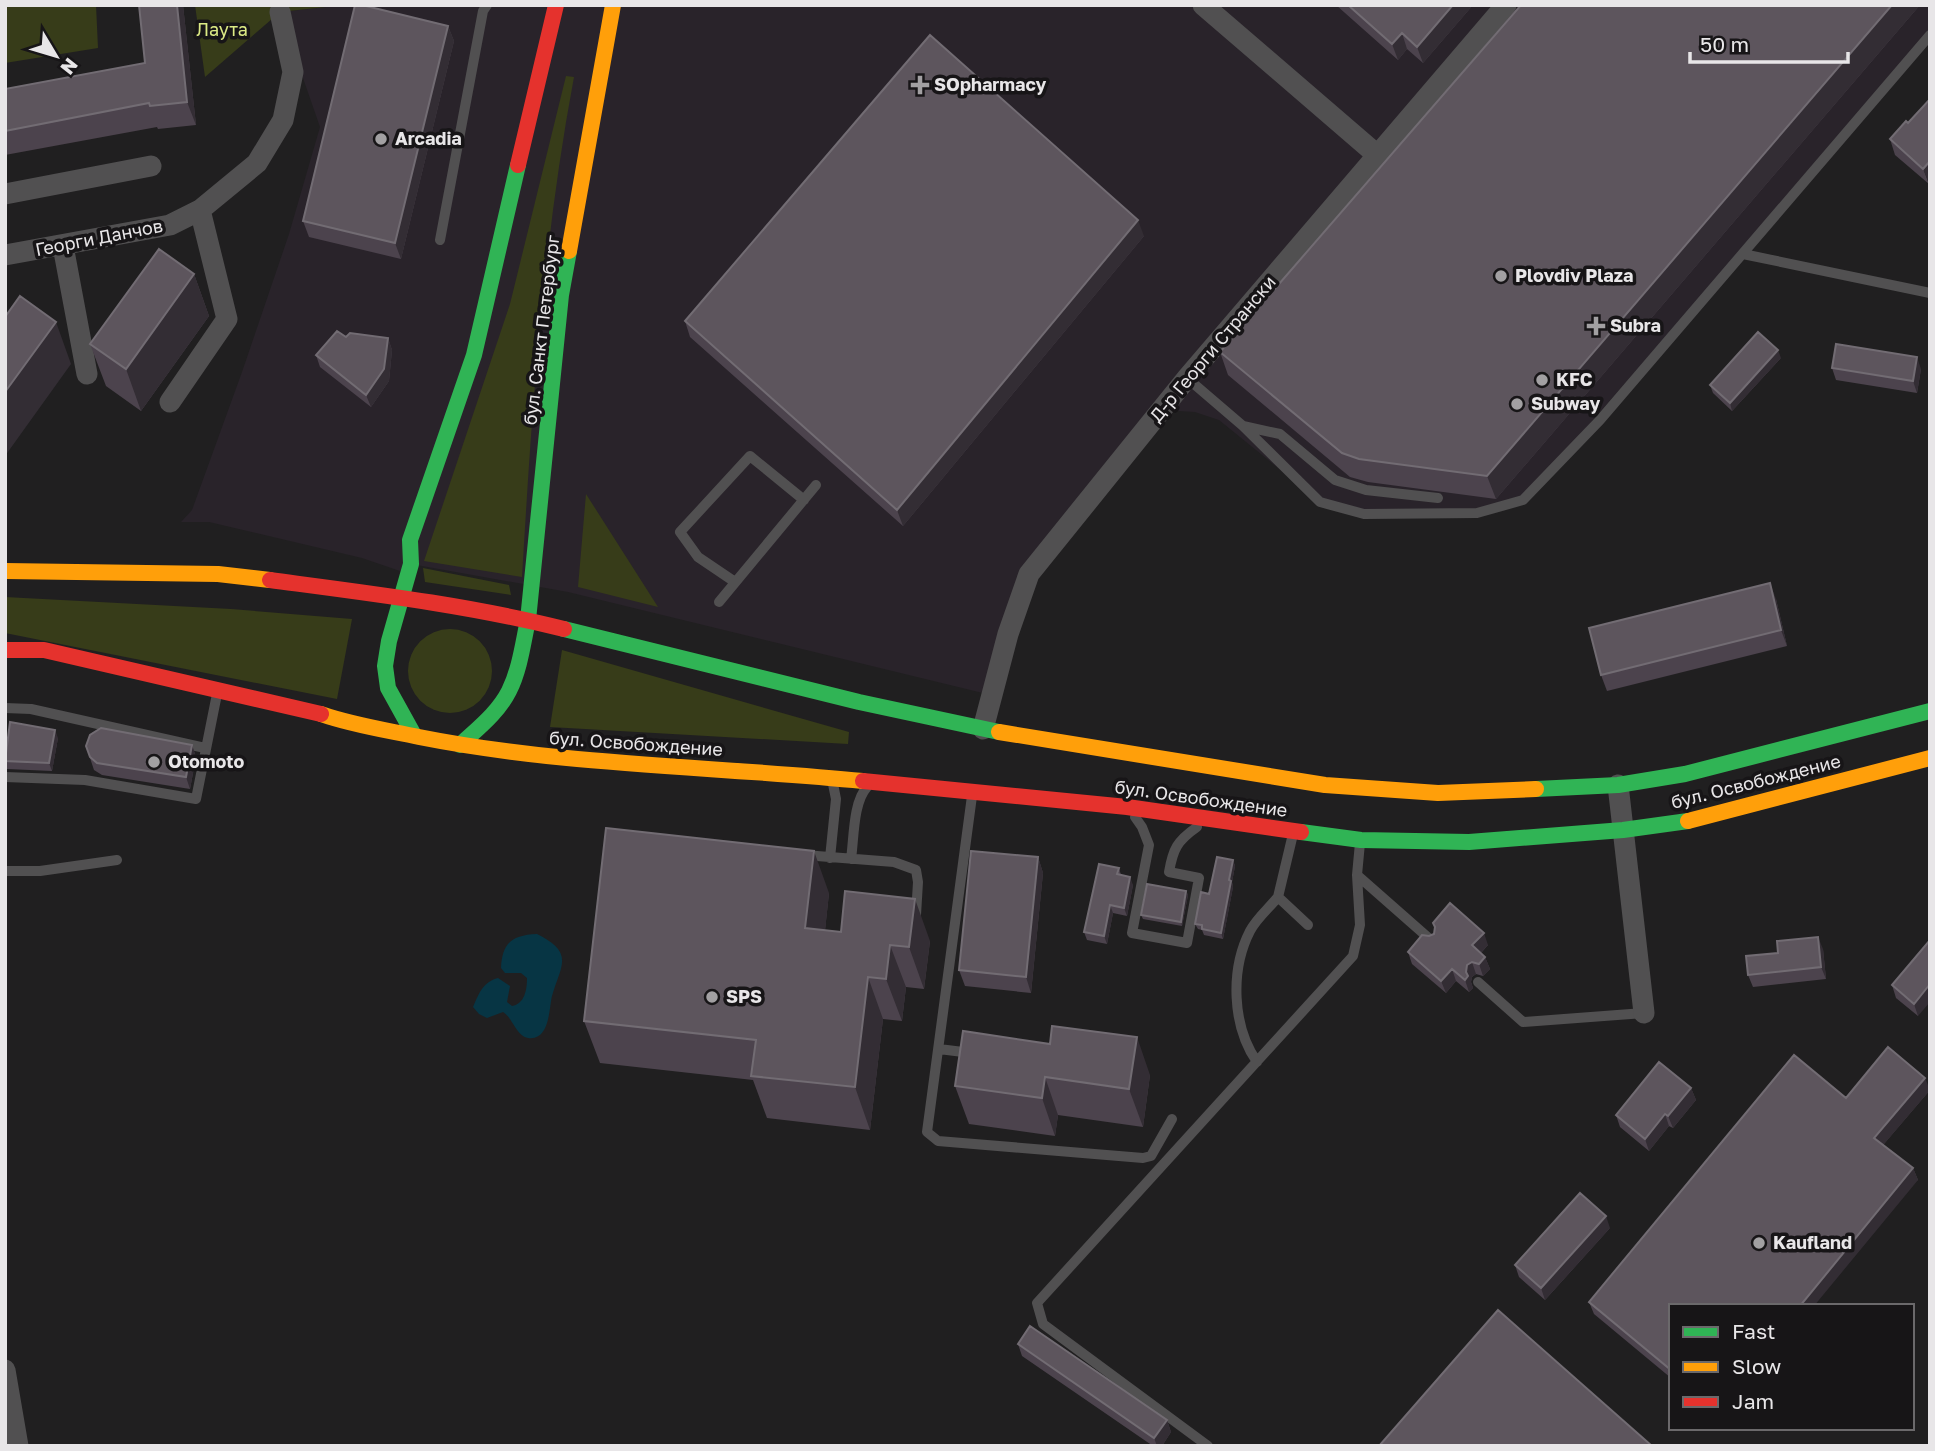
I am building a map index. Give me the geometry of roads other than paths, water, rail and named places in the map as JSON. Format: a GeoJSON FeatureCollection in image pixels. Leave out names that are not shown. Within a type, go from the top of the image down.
{"type":"FeatureCollection","features":[{"type":"Feature","properties":{"kind":"main road"},"geometry":{"type":"LineString","coordinates":[[414,735],[388,688],[385,666],[389,641],[411,564],[410,540],[474,355],[556,5]]}},
{"type":"Feature","properties":{"kind":"main road","name":"бул. Санкт Петербург"},"geometry":{"type":"LineString","coordinates":[[460,745],[496,709],[509,691],[518,666],[528,620],[534,586],[561,295],[612,5]]}},
{"type":"Feature","properties":{"kind":"main road"},"geometry":{"type":"LineString","coordinates":[[5,571],[218,574],[400,599]]}},
{"type":"Feature","properties":{"kind":"main road","name":"бул. Освобождение"},"geometry":{"type":"LineString","coordinates":[[400,599],[528,620],[859,702],[982,729],[1325,785],[1437,793],[1618,785],[1685,774],[1930,710]]}},
{"type":"Feature","properties":{"kind":"main road"},"geometry":{"type":"LineString","coordinates":[[5,650],[44,650],[320,714],[340,721],[414,735]]}},
{"type":"Feature","properties":{"kind":"main road","name":"бул. Освобождение"},"geometry":{"type":"LineString","coordinates":[[414,735],[460,745],[543,757],[832,778],[1127,807],[1361,840],[1469,842],[1623,830],[1688,821],[1930,758]]}},
{"type":"Feature","properties":{"kind":"street"},"geometry":{"type":"LineString","coordinates":[[1203,5],[1376,154]]}},
{"type":"Feature","properties":{"kind":"street","name":"Д-р Георги Странски"},"geometry":{"type":"LineString","coordinates":[[982,729],[1009,634],[1030,574],[1187,378],[1506,5]]}},
{"type":"Feature","properties":{"kind":"street","name":"Георги Данчов"},"geometry":{"type":"LineString","coordinates":[[5,256],[170,225],[200,210],[257,163],[283,120],[293,72],[279,9]]}},
{"type":"Feature","properties":{"kind":"street"},"geometry":{"type":"LineString","coordinates":[[5,194],[151,166]]}},
{"type":"Feature","properties":{"kind":"street"},"geometry":{"type":"LineString","coordinates":[[170,402],[227,319],[200,210]]}},
{"type":"Feature","properties":{"kind":"street"},"geometry":{"type":"LineString","coordinates":[[63,246],[87,374]]}},
{"type":"Feature","properties":{"kind":"street"},"geometry":{"type":"LineString","coordinates":[[1618,785],[1644,1013]]}},
{"type":"Feature","properties":{"kind":"street"},"geometry":{"type":"LineString","coordinates":[[5,1370],[18,1446]]}},
{"type":"Feature","properties":{"kind":"lane"},"geometry":{"type":"LineString","coordinates":[[440,240],[483,11],[487,5]]}},
{"type":"Feature","properties":{"kind":"lane"},"geometry":{"type":"LineString","coordinates":[[1187,378],[1243,426],[1320,502],[1364,514],[1477,513],[1523,500],[1600,420],[1930,35]]}},
{"type":"Feature","properties":{"kind":"lane"},"geometry":{"type":"LineString","coordinates":[[1743,254],[1930,293]]}},
{"type":"Feature","properties":{"kind":"lane"},"geometry":{"type":"LineString","coordinates":[[1243,426],[1280,434],[1335,480],[1366,490],[1438,498]]}},
{"type":"Feature","properties":{"kind":"lane"},"geometry":{"type":"LineString","coordinates":[[735,582],[698,557],[680,532],[750,456],[804,500]]}},
{"type":"Feature","properties":{"kind":"lane"},"geometry":{"type":"LineString","coordinates":[[719,603],[816,485]]}},
{"type":"Feature","properties":{"kind":"lane"},"geometry":{"type":"LineString","coordinates":[[5,777],[85,780],[196,799],[218,691]]}},
{"type":"Feature","properties":{"kind":"lane"},"geometry":{"type":"LineString","coordinates":[[5,708],[31,709],[205,748]]}},
{"type":"Feature","properties":{"kind":"lane"},"geometry":{"type":"LineString","coordinates":[[830,858],[836,799],[832,778]]}},
{"type":"Feature","properties":{"kind":"lane"},"geometry":{"type":"LineString","coordinates":[[851,859],[858,805],[862,793],[871,783]]}},
{"type":"Feature","properties":{"kind":"lane"},"geometry":{"type":"LineString","coordinates":[[972,792],[927,1132],[938,1141],[1143,1158],[1150,1156],[1172,1119]]}},
{"type":"Feature","properties":{"kind":"lane"},"geometry":{"type":"LineString","coordinates":[[1127,807],[1142,827],[1149,845],[1132,933],[1187,943],[1199,878],[1169,872],[1173,849],[1187,834],[1208,819]]}},
{"type":"Feature","properties":{"kind":"lane"},"geometry":{"type":"LineString","coordinates":[[1257,1062],[1247,1048],[1235,984],[1240,953],[1251,928],[1278,897],[1293,831]]}},
{"type":"Feature","properties":{"kind":"lane"},"geometry":{"type":"LineString","coordinates":[[1208,1446],[1043,1324],[1037,1303],[1353,956],[1360,925],[1357,875],[1361,840]]}},
{"type":"Feature","properties":{"kind":"lane"},"geometry":{"type":"LineString","coordinates":[[789,854],[894,862],[916,870],[918,882],[915,927]]}},
{"type":"Feature","properties":{"kind":"lane"},"geometry":{"type":"LineString","coordinates":[[5,871],[40,871],[117,860]]}},
{"type":"Feature","properties":{"kind":"lane"},"geometry":{"type":"LineString","coordinates":[[1357,875],[1432,941]]}},
{"type":"Feature","properties":{"kind":"lane"},"geometry":{"type":"LineString","coordinates":[[1278,897],[1308,925]]}},
{"type":"Feature","properties":{"kind":"lane"},"geometry":{"type":"LineString","coordinates":[[1478,982],[1523,1021],[1644,1013]]}},
{"type":"Feature","properties":{"kind":"lane"},"geometry":{"type":"LineString","coordinates":[[939,1049],[977,1054]]}},
{"type":"Feature","properties":{"kind":"water"},"geometry":{"type":"Polygon","coordinates":[[[537,934],[557,947],[562,960],[547,1023],[541,1034],[528,1038],[520,1034],[503,1012],[487,1018],[473,1007],[485,985],[498,978],[510,986],[507,1002],[512,1006],[520,1002],[526,991],[527,978],[521,973],[505,973],[501,968],[502,959],[510,942],[521,936],[537,934]]]}},
{"type":"Feature","properties":{"kind":"place","name":"SOpharmacy"},"geometry":{"type":"Point","coordinates":[920,85]}},
{"type":"Feature","properties":{"kind":"place","name":"Arcadia"},"geometry":{"type":"Point","coordinates":[381,139]}},
{"type":"Feature","properties":{"kind":"place","name":"Plovdiv Plaza"},"geometry":{"type":"Point","coordinates":[1501,276]}},
{"type":"Feature","properties":{"kind":"place","name":"Subra"},"geometry":{"type":"Point","coordinates":[1596,326]}},
{"type":"Feature","properties":{"kind":"place","name":"KFC"},"geometry":{"type":"Point","coordinates":[1542,380]}},
{"type":"Feature","properties":{"kind":"place","name":"Subway"},"geometry":{"type":"Point","coordinates":[1517,404]}},
{"type":"Feature","properties":{"kind":"place","name":"Otomoto"},"geometry":{"type":"Point","coordinates":[154,762]}},
{"type":"Feature","properties":{"kind":"place","name":"SPS"},"geometry":{"type":"Point","coordinates":[712,997]}},
{"type":"Feature","properties":{"kind":"place","name":"Kaufland"},"geometry":{"type":"Point","coordinates":[1759,1243]}},
{"type":"Feature","properties":{"kind":"park label","name":"Лаута"},"geometry":{"type":"Point","coordinates":[222,30]}}]}
